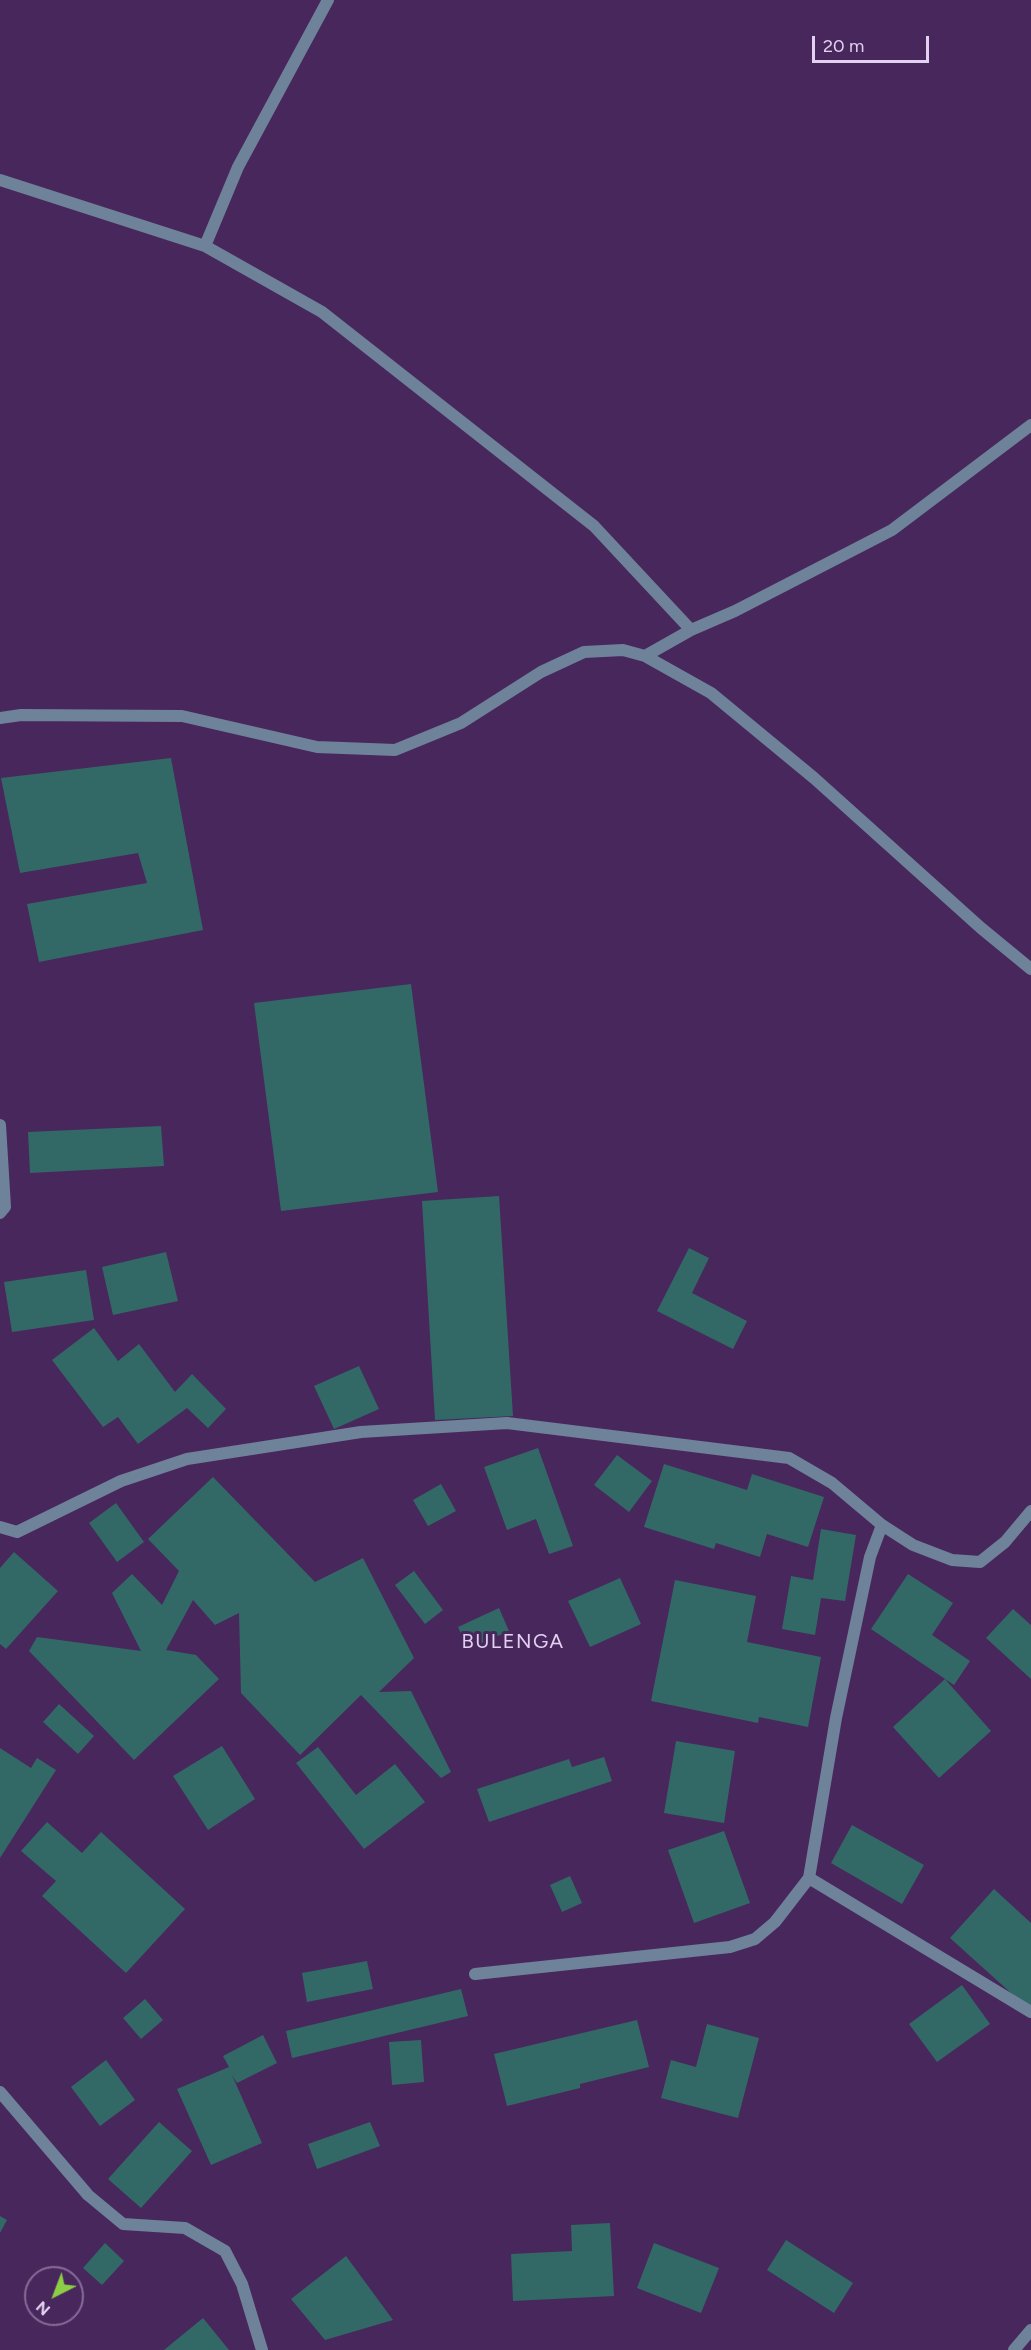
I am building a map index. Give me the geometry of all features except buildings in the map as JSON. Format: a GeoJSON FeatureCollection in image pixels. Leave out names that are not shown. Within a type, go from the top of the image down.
{"type":"FeatureCollection","features":[{"type":"Feature","properties":{"kind":"street"},"geometry":{"type":"LineString","coordinates":[[205,246],[238,167],[328,0]]}},
{"type":"Feature","properties":{"kind":"street"},"geometry":{"type":"LineString","coordinates":[[0,180],[205,246],[322,312],[594,526],[691,630]]}},
{"type":"Feature","properties":{"kind":"street"},"geometry":{"type":"LineString","coordinates":[[645,656],[691,630],[735,611],[892,530],[1031,425]]}},
{"type":"Feature","properties":{"kind":"street"},"geometry":{"type":"LineString","coordinates":[[0,718],[21,715],[182,716],[317,747],[395,750],[461,723],[541,672],[584,652],[623,650],[645,656],[711,693],[814,778],[981,928],[1031,969]]}},
{"type":"Feature","properties":{"kind":"street"},"geometry":{"type":"LineString","coordinates":[[0,1125],[5,1207],[0,1213]]}},
{"type":"Feature","properties":{"kind":"street"},"geometry":{"type":"LineString","coordinates":[[0,1527],[17,1532],[121,1481],[187,1459],[361,1432],[507,1423],[789,1458],[832,1483],[882,1524],[913,1545],[952,1560],[980,1562],[1005,1542],[1031,1511]]}},
{"type":"Feature","properties":{"kind":"street"},"geometry":{"type":"LineString","coordinates":[[475,1974],[729,1947],[755,1939],[775,1922],[808,1878],[836,1718],[870,1557],[882,1524]]}},
{"type":"Feature","properties":{"kind":"street"},"geometry":{"type":"LineString","coordinates":[[808,1878],[1031,2012]]}},
{"type":"Feature","properties":{"kind":"street"},"geometry":{"type":"LineString","coordinates":[[0,2092],[88,2194],[123,2224],[185,2228],[225,2251],[242,2284],[262,2350]]}},
{"type":"Feature","properties":{"kind":"street"},"geometry":{"type":"LineString","coordinates":[[1014,2350],[1031,2331]]}},
{"type":"Feature","properties":{"kind":"district","name":"BULENGA"},"geometry":{"type":"Point","coordinates":[513,1642]}}]}
